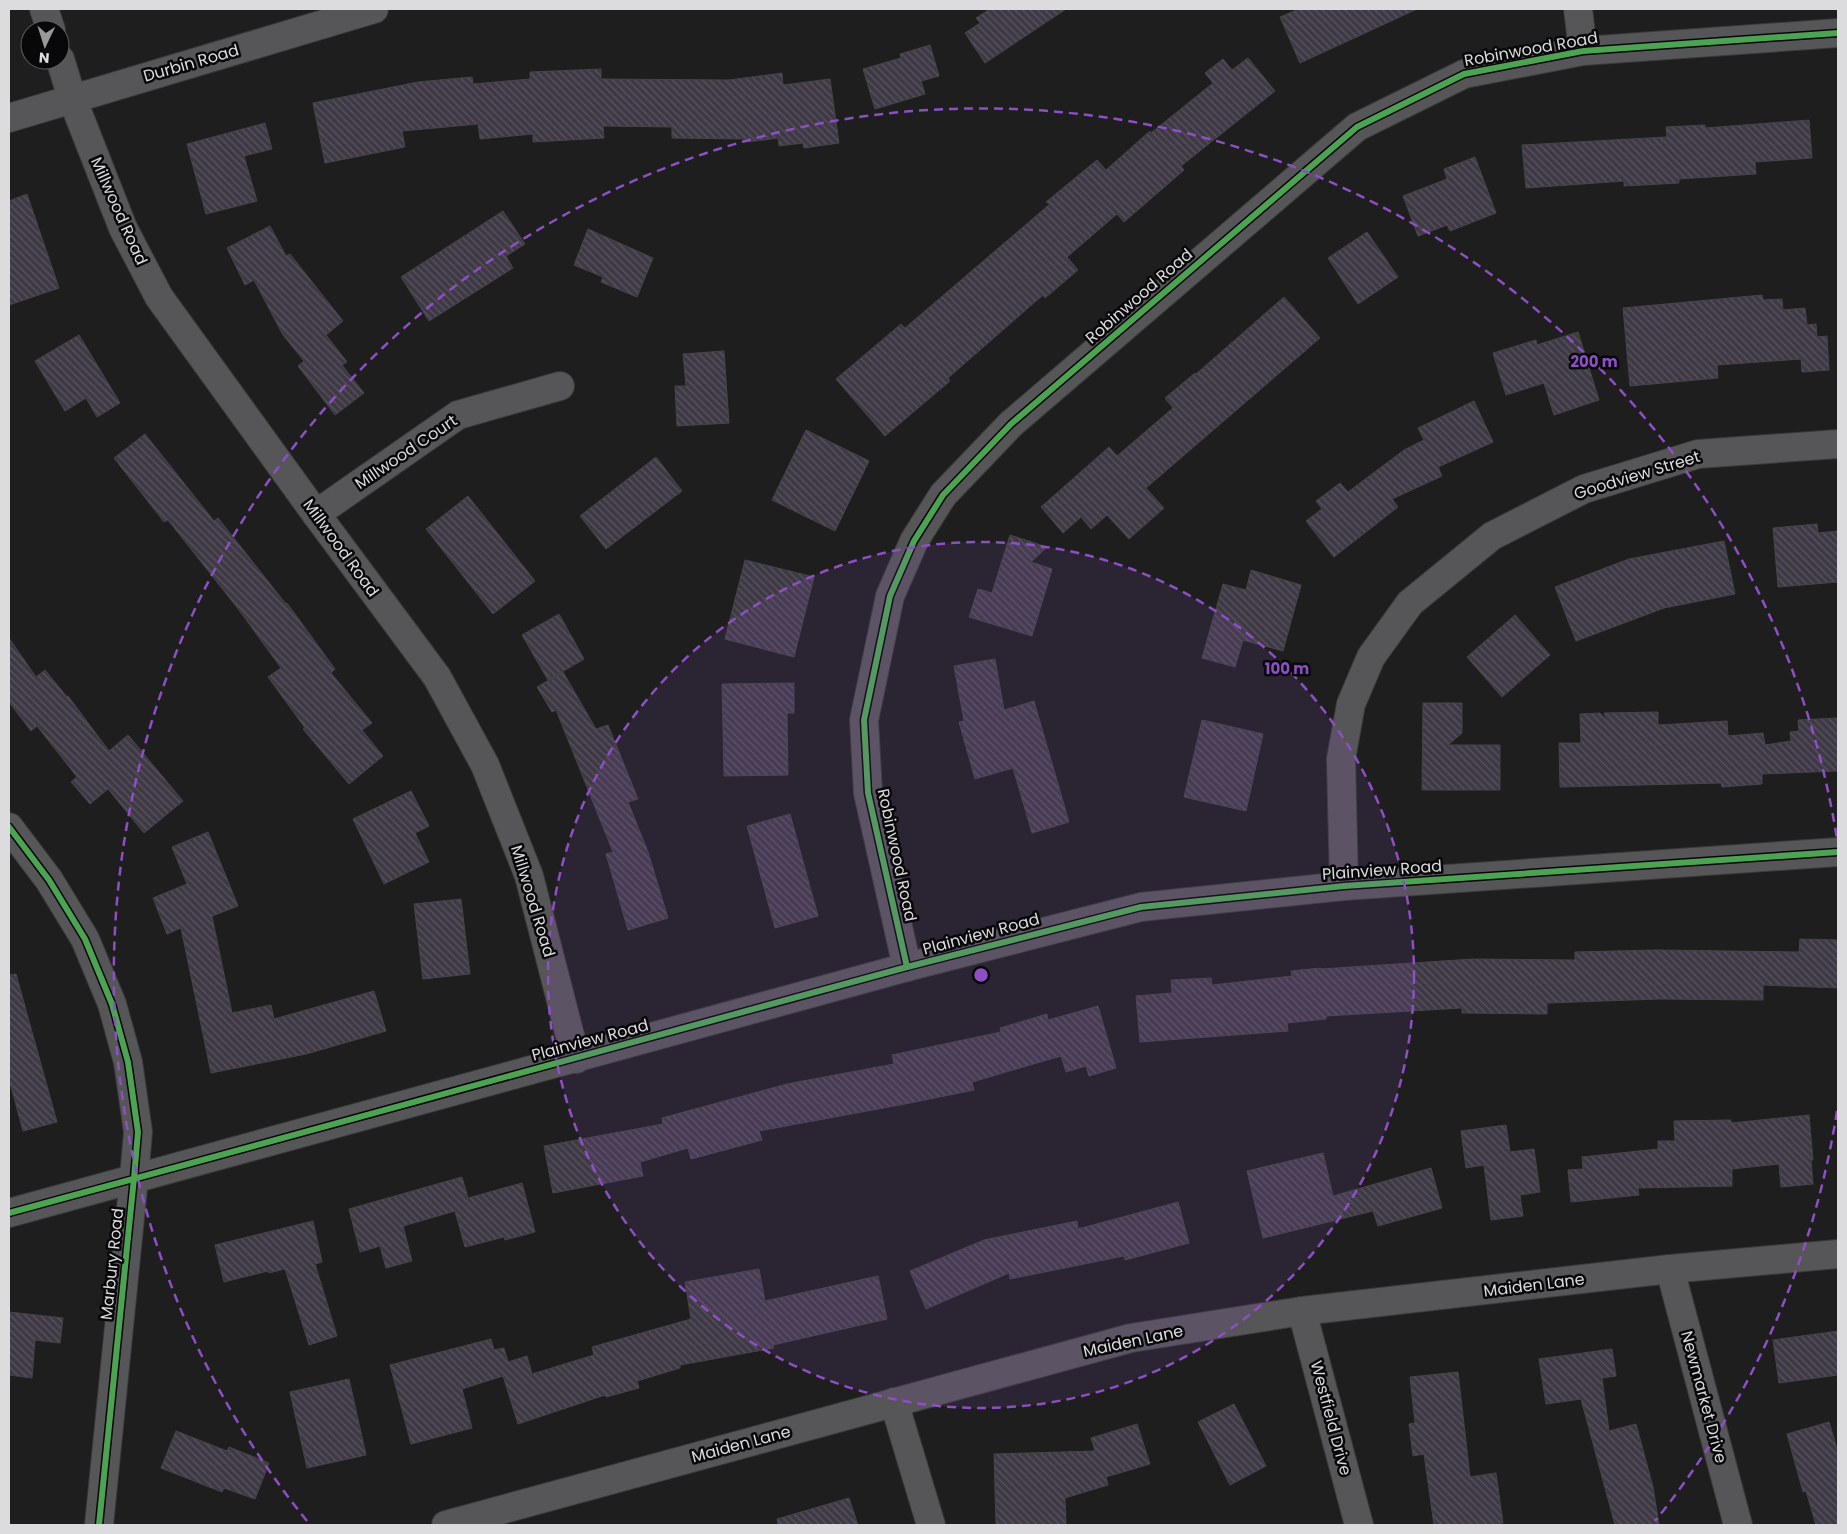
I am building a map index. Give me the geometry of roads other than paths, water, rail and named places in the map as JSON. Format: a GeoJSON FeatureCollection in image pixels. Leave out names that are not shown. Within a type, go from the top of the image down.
{"type":"FeatureCollection","features":[{"type":"Feature","properties":{"kind":"street","name":"Durbin Road"},"geometry":{"type":"LineString","coordinates":[[9,118],[374,9]]}},
{"type":"Feature","properties":{"kind":"street"},"geometry":{"type":"LineString","coordinates":[[1578,9],[1583,51]]}},
{"type":"Feature","properties":{"kind":"street","name":"Robinwood Road"},"geometry":{"type":"LineString","coordinates":[[907,967],[868,793],[864,720],[890,596],[914,541],[943,495],[1011,424],[1357,127],[1464,74],[1583,51],[1838,33]]}},
{"type":"Feature","properties":{"kind":"street","name":"Millwood Road"},"geometry":{"type":"LineString","coordinates":[[63,70],[72,98],[123,228],[159,297],[437,677],[485,765],[529,876],[576,1058]]}},
{"type":"Feature","properties":{"kind":"street","name":"Millwood Court"},"geometry":{"type":"LineString","coordinates":[[316,514],[458,415],[560,386]]}},
{"type":"Feature","properties":{"kind":"street","name":"Goodview Street"},"geometry":{"type":"LineString","coordinates":[[1344,886],[1341,758],[1350,704],[1371,657],[1410,603],[1492,536],[1584,489],[1698,454],[1838,444]]}},
{"type":"Feature","properties":{"kind":"street","name":"Marbury Road"},"geometry":{"type":"LineString","coordinates":[[9,827],[49,880],[85,939],[112,1004],[128,1062],[138,1132],[99,1525]]}},
{"type":"Feature","properties":{"kind":"street","name":"Plainview Road"},"geometry":{"type":"LineString","coordinates":[[9,1213],[907,967],[1141,907],[1344,886],[1838,852]]}},
{"type":"Feature","properties":{"kind":"street","name":"Maiden Lane"},"geometry":{"type":"LineString","coordinates":[[446,1525],[495,1519],[894,1402],[1131,1338],[1302,1311],[1670,1269],[1838,1254]]}},
{"type":"Feature","properties":{"kind":"street","name":"Newmarket Drive"},"geometry":{"type":"LineString","coordinates":[[1670,1269],[1738,1525]]}},
{"type":"Feature","properties":{"kind":"street","name":"Westfield Drive"},"geometry":{"type":"LineString","coordinates":[[1302,1311],[1359,1525]]}},
{"type":"Feature","properties":{"kind":"street"},"geometry":{"type":"LineString","coordinates":[[894,1402],[931,1525]]}}]}
